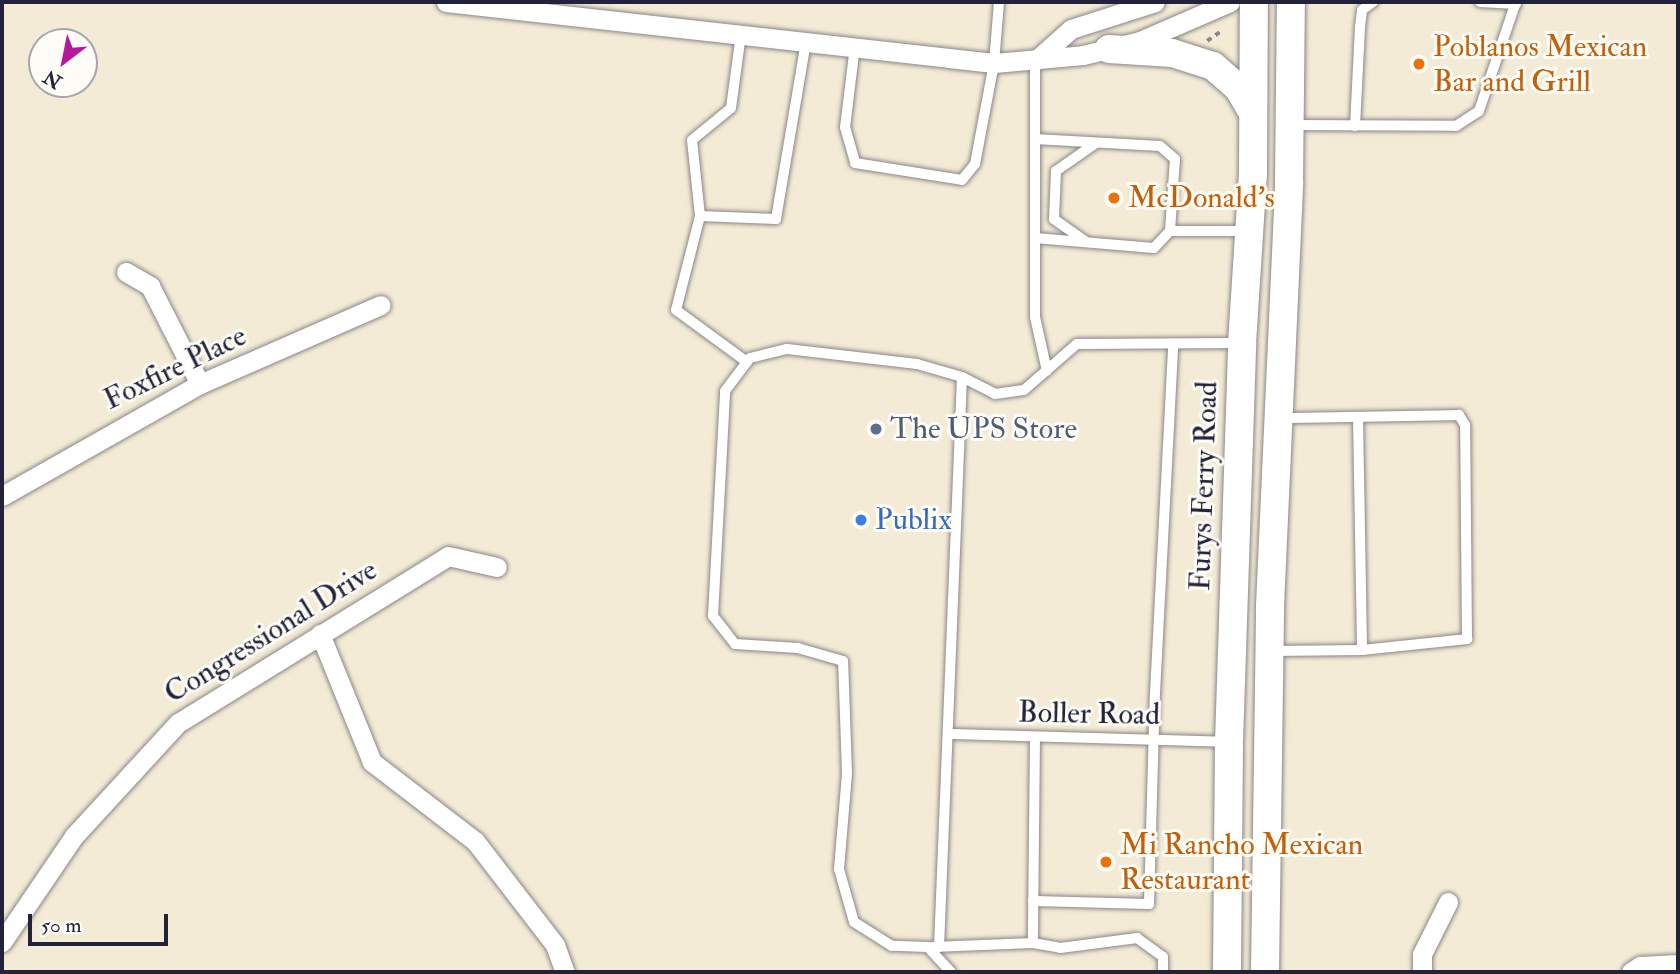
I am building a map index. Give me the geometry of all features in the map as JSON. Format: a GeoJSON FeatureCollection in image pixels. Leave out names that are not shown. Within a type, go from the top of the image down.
{"type":"FeatureCollection","features":[{"type":"Feature","properties":{"kind":"main road","name":"Furys Ferry Road"},"geometry":{"type":"LineString","coordinates":[[1227,972],[1229,742],[1242,343],[1253,113],[1254,2]]}},
{"type":"Feature","properties":{"kind":"main road"},"geometry":{"type":"LineString","coordinates":[[1265,972],[1269,651],[1289,125],[1291,2]]}},
{"type":"Feature","properties":{"kind":"main road"},"geometry":{"type":"LineString","coordinates":[[1109,49],[1172,53],[1213,66],[1240,89],[1253,113]]}},
{"type":"Feature","properties":{"kind":"street"},"geometry":{"type":"LineString","coordinates":[[446,2],[994,62],[1035,61],[1109,49],[1140,41],[1230,2]]}},
{"type":"Feature","properties":{"kind":"street"},"geometry":{"type":"LineString","coordinates":[[1035,61],[1071,29],[1155,2]]}},
{"type":"Feature","properties":{"kind":"street"},"geometry":{"type":"LineString","coordinates":[[126,272],[150,286],[200,384]]}},
{"type":"Feature","properties":{"kind":"street","name":"Foxfire Place"},"geometry":{"type":"LineString","coordinates":[[2,496],[200,384],[381,305]]}},
{"type":"Feature","properties":{"kind":"street","name":"Congressional Drive"},"geometry":{"type":"LineString","coordinates":[[2,942],[74,836],[178,723],[448,556],[497,567]]}},
{"type":"Feature","properties":{"kind":"street"},"geometry":{"type":"LineString","coordinates":[[320,634],[372,762],[475,841],[555,945],[565,972]]}},
{"type":"Feature","properties":{"kind":"street"},"geometry":{"type":"LineString","coordinates":[[1422,972],[1422,954],[1448,902]]}},
{"type":"Feature","properties":{"kind":"street"},"geometry":{"type":"LineString","coordinates":[[1631,972],[1640,966],[1678,964]]}},
{"type":"Feature","properties":{"kind":"lane"},"geometry":{"type":"LineString","coordinates":[[855,46],[845,127],[855,163],[962,180],[975,164],[994,62],[999,2]]}},
{"type":"Feature","properties":{"kind":"lane"},"geometry":{"type":"LineString","coordinates":[[1355,126],[1362,10],[1373,2]]}},
{"type":"Feature","properties":{"kind":"lane"},"geometry":{"type":"LineString","coordinates":[[1289,125],[1456,126],[1479,111],[1516,3],[1479,2]]}},
{"type":"Feature","properties":{"kind":"lane"},"geometry":{"type":"LineString","coordinates":[[741,34],[731,108],[692,140],[700,216],[676,310],[747,362]]}},
{"type":"Feature","properties":{"kind":"lane"},"geometry":{"type":"LineString","coordinates":[[700,216],[776,219],[806,41]]}},
{"type":"Feature","properties":{"kind":"lane"},"geometry":{"type":"LineString","coordinates":[[1035,61],[1035,317],[1047,371]]}},
{"type":"Feature","properties":{"kind":"lane"},"geometry":{"type":"LineString","coordinates":[[1035,139],[1160,146],[1175,159],[1170,231],[1154,247],[1035,238]]}},
{"type":"Feature","properties":{"kind":"lane"},"geometry":{"type":"LineString","coordinates":[[1087,242],[1054,219],[1056,171],[1096,143]]}},
{"type":"Feature","properties":{"kind":"lane"},"geometry":{"type":"LineString","coordinates":[[1170,231],[1249,231]]}},
{"type":"Feature","properties":{"kind":"lane"},"geometry":{"type":"LineString","coordinates":[[1163,972],[1163,957],[1137,938],[1060,948],[1033,943],[892,946],[854,922],[839,869],[847,773],[843,661],[798,648],[735,644],[713,616],[725,391],[747,362],[787,349],[917,364],[962,377],[995,394],[1024,390],[1077,344],[1172,346],[1242,343]]}},
{"type":"Feature","properties":{"kind":"lane"},"geometry":{"type":"LineString","coordinates":[[1033,901],[1149,904],[1153,739],[1172,346]]}},
{"type":"Feature","properties":{"kind":"lane"},"geometry":{"type":"LineString","coordinates":[[951,972],[933,947],[949,734],[962,377]]}},
{"type":"Feature","properties":{"kind":"lane"},"geometry":{"type":"LineString","coordinates":[[1269,651],[1362,650],[1467,639],[1465,425],[1460,415],[1278,419]]}},
{"type":"Feature","properties":{"kind":"lane"},"geometry":{"type":"LineString","coordinates":[[1358,417],[1362,650]]}},
{"type":"Feature","properties":{"kind":"lane","name":"Boller Road"},"geometry":{"type":"LineString","coordinates":[[949,734],[1229,742]]}},
{"type":"Feature","properties":{"kind":"lane"},"geometry":{"type":"LineString","coordinates":[[1033,943],[1035,737]]}},
{"type":"Feature","properties":{"kind":"path"},"geometry":{"type":"LineString","coordinates":[[1200,47],[1223,30]]}},
{"type":"Feature","properties":{"kind":"place","name":"Poblanos Mexican Bar and Grill"},"geometry":{"type":"Point","coordinates":[1419,64]}},
{"type":"Feature","properties":{"kind":"place","name":"McDonald's"},"geometry":{"type":"Point","coordinates":[1114,198]}},
{"type":"Feature","properties":{"kind":"place","name":"The UPS Store"},"geometry":{"type":"Point","coordinates":[876,429]}},
{"type":"Feature","properties":{"kind":"place","name":"Publix"},"geometry":{"type":"Point","coordinates":[861,520]}},
{"type":"Feature","properties":{"kind":"place","name":"Mi Rancho Mexican Restaurant"},"geometry":{"type":"Point","coordinates":[1106,862]}}]}
